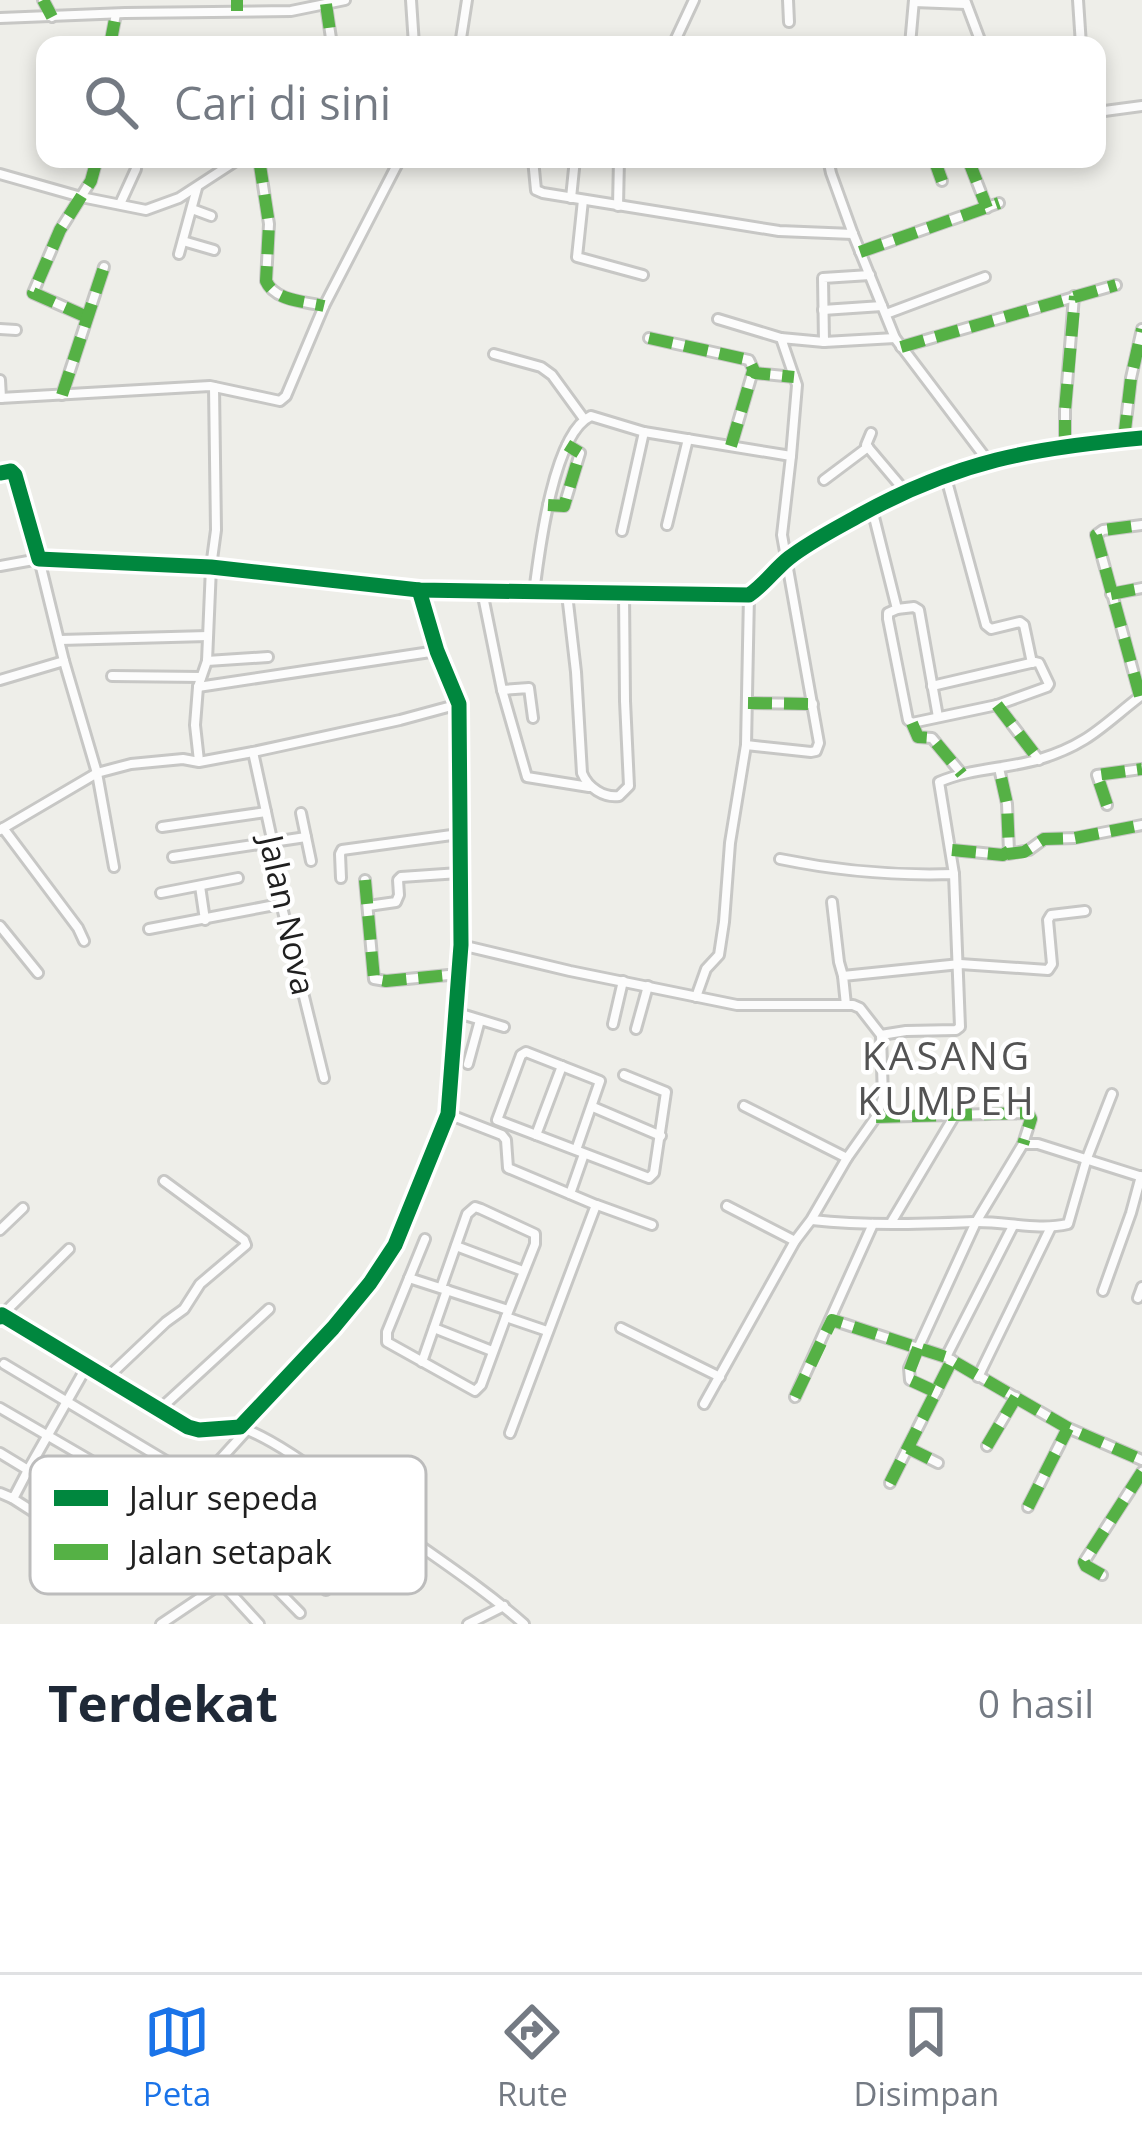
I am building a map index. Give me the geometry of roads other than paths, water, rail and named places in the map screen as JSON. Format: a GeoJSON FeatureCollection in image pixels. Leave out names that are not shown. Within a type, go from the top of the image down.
{"type":"FeatureCollection","features":[{"type":"Feature","properties":{"kind":"street"},"geometry":{"type":"LineString","coordinates":[[43,0],[52,16]]}},
{"type":"Feature","properties":{"kind":"street"},"geometry":{"type":"LineString","coordinates":[[237,0],[237,11]]}},
{"type":"Feature","properties":{"kind":"street"},"geometry":{"type":"LineString","coordinates":[[0,18],[237,11],[270,5],[290,11],[345,0]]}},
{"type":"Feature","properties":{"kind":"street"},"geometry":{"type":"LineString","coordinates":[[411,0],[413,36]]}},
{"type":"Feature","properties":{"kind":"street"},"geometry":{"type":"LineString","coordinates":[[461,36],[467,0]]}},
{"type":"Feature","properties":{"kind":"street"},"geometry":{"type":"LineString","coordinates":[[677,36],[694,0]]}},
{"type":"Feature","properties":{"kind":"street"},"geometry":{"type":"LineString","coordinates":[[788,0],[789,22]]}},
{"type":"Feature","properties":{"kind":"street"},"geometry":{"type":"LineString","coordinates":[[1078,0],[1080,36]]}},
{"type":"Feature","properties":{"kind":"street"},"geometry":{"type":"LineString","coordinates":[[911,36],[914,1],[966,2],[979,36]]}},
{"type":"Feature","properties":{"kind":"street"},"geometry":{"type":"LineString","coordinates":[[326,4],[331,36]]}},
{"type":"Feature","properties":{"kind":"street"},"geometry":{"type":"LineString","coordinates":[[112,36],[116,14]]}},
{"type":"Feature","properties":{"kind":"street"},"geometry":{"type":"LineString","coordinates":[[1106,111],[1142,106]]}},
{"type":"Feature","properties":{"kind":"street"},"geometry":{"type":"LineString","coordinates":[[87,317],[33,293],[60,230],[95,168]]}},
{"type":"Feature","properties":{"kind":"street"},"geometry":{"type":"LineString","coordinates":[[0,174],[146,210],[179,198],[226,168]]}},
{"type":"Feature","properties":{"kind":"street"},"geometry":{"type":"LineString","coordinates":[[260,168],[269,224],[268,288],[275,295],[324,306]]}},
{"type":"Feature","properties":{"kind":"street"},"geometry":{"type":"LineString","coordinates":[[0,380],[1,398],[178,386],[214,387],[280,401],[395,168]]}},
{"type":"Feature","properties":{"kind":"street"},"geometry":{"type":"LineString","coordinates":[[534,168],[536,190],[571,198],[779,231],[853,234]]}},
{"type":"Feature","properties":{"kind":"street"},"geometry":{"type":"LineString","coordinates":[[571,198],[574,168]]}},
{"type":"Feature","properties":{"kind":"street"},"geometry":{"type":"LineString","coordinates":[[618,206],[619,168]]}},
{"type":"Feature","properties":{"kind":"street"},"geometry":{"type":"LineString","coordinates":[[829,168],[898,342],[988,461]]}},
{"type":"Feature","properties":{"kind":"street"},"geometry":{"type":"LineString","coordinates":[[937,168],[942,181]]}},
{"type":"Feature","properties":{"kind":"street"},"geometry":{"type":"LineString","coordinates":[[971,168],[987,208]]}},
{"type":"Feature","properties":{"kind":"street"},"geometry":{"type":"LineString","coordinates":[[120,204],[136,169]]}},
{"type":"Feature","properties":{"kind":"street"},"geometry":{"type":"LineString","coordinates":[[179,254],[198,187]]}},
{"type":"Feature","properties":{"kind":"street"},"geometry":{"type":"LineString","coordinates":[[583,200],[578,257],[643,275]]}},
{"type":"Feature","properties":{"kind":"street"},"geometry":{"type":"LineString","coordinates":[[860,252],[999,203]]}},
{"type":"Feature","properties":{"kind":"street"},"geometry":{"type":"LineString","coordinates":[[192,209],[211,216]]}},
{"type":"Feature","properties":{"kind":"street"},"geometry":{"type":"LineString","coordinates":[[183,241],[214,250]]}},
{"type":"Feature","properties":{"kind":"street"},"geometry":{"type":"LineString","coordinates":[[62,395],[104,267]]}},
{"type":"Feature","properties":{"kind":"street"},"geometry":{"type":"LineString","coordinates":[[824,342],[823,278],[870,274]]}},
{"type":"Feature","properties":{"kind":"street"},"geometry":{"type":"LineString","coordinates":[[823,310],[884,310],[985,278]]}},
{"type":"Feature","properties":{"kind":"street"},"geometry":{"type":"LineString","coordinates":[[718,320],[781,338],[898,342],[1116,285]]}},
{"type":"Feature","properties":{"kind":"street"},"geometry":{"type":"LineString","coordinates":[[1065,445],[1075,296]]}},
{"type":"Feature","properties":{"kind":"street"},"geometry":{"type":"LineString","coordinates":[[0,328],[16,330]]}},
{"type":"Feature","properties":{"kind":"street"},"geometry":{"type":"LineString","coordinates":[[1124,440],[1142,329]]}},
{"type":"Feature","properties":{"kind":"street"},"geometry":{"type":"LineString","coordinates":[[649,338],[749,360],[753,371],[731,446]]}},
{"type":"Feature","properties":{"kind":"street"},"geometry":{"type":"LineString","coordinates":[[746,745],[816,751],[819,743],[782,535],[797,385],[781,338]]}},
{"type":"Feature","properties":{"kind":"street"},"geometry":{"type":"LineString","coordinates":[[494,354],[541,367],[584,419]]}},
{"type":"Feature","properties":{"kind":"street"},"geometry":{"type":"LineString","coordinates":[[753,371],[794,377]]}},
{"type":"Feature","properties":{"kind":"street"},"geometry":{"type":"LineString","coordinates":[[199,761],[195,725],[199,682],[207,661],[216,530],[214,387]]}},
{"type":"Feature","properties":{"kind":"street"},"geometry":{"type":"LineString","coordinates":[[534,593],[548,505],[567,446],[584,419],[591,416],[644,431],[791,456]]}},
{"type":"Feature","properties":{"kind":"street"},"geometry":{"type":"LineString","coordinates":[[622,531],[644,431]]}},
{"type":"Feature","properties":{"kind":"street"},"geometry":{"type":"LineString","coordinates":[[871,433],[868,447],[904,490]]}},
{"type":"Feature","properties":{"kind":"street"},"geometry":{"type":"LineString","coordinates":[[0,566],[39,559],[211,567],[419,590],[749,595],[787,559],[904,490],[988,461],[1065,445],[1142,438]]}},
{"type":"Feature","properties":{"kind":"street"},"geometry":{"type":"LineString","coordinates":[[668,525],[688,439]]}},
{"type":"Feature","properties":{"kind":"street"},"geometry":{"type":"LineString","coordinates":[[548,505],[564,506],[580,453],[567,446]]}},
{"type":"Feature","properties":{"kind":"street"},"geometry":{"type":"LineString","coordinates":[[824,480],[868,447]]}},
{"type":"Feature","properties":{"kind":"street"},"geometry":{"type":"LineString","coordinates":[[0,472],[15,476],[39,559],[97,773],[114,867]]}},
{"type":"Feature","properties":{"kind":"street"},"geometry":{"type":"LineString","coordinates":[[945,474],[984,620],[991,629],[1024,625],[1032,663]]}},
{"type":"Feature","properties":{"kind":"street"},"geometry":{"type":"LineString","coordinates":[[872,508],[897,609]]}},
{"type":"Feature","properties":{"kind":"street"},"geometry":{"type":"LineString","coordinates":[[881,1035],[960,1027],[952,850],[938,786],[943,779],[1039,760],[1080,744],[1141,696],[1097,532],[1142,525]]}},
{"type":"Feature","properties":{"kind":"street"},"geometry":{"type":"LineString","coordinates":[[1111,594],[1142,588]]}},
{"type":"Feature","properties":{"kind":"street"},"geometry":{"type":"LineString","coordinates":[[222,1456],[370,1283],[395,1246],[448,1114],[461,946],[459,704],[419,590]]}},
{"type":"Feature","properties":{"kind":"street"},"geometry":{"type":"LineString","coordinates":[[482,591],[502,690],[527,777],[589,787],[612,797],[629,786],[624,594]]}},
{"type":"Feature","properties":{"kind":"street"},"geometry":{"type":"LineString","coordinates":[[567,594],[582,773],[589,787]]}},
{"type":"Feature","properties":{"kind":"street"},"geometry":{"type":"LineString","coordinates":[[696,997],[699,982],[720,950],[746,745],[749,595]]}},
{"type":"Feature","properties":{"kind":"street"},"geometry":{"type":"LineString","coordinates":[[938,718],[919,610],[897,609],[888,613],[888,619],[908,721],[917,737],[932,738],[962,774]]}},
{"type":"Feature","properties":{"kind":"street"},"geometry":{"type":"LineString","coordinates":[[60,640],[208,636]]}},
{"type":"Feature","properties":{"kind":"street"},"geometry":{"type":"LineString","coordinates":[[112,676],[199,682],[437,651]]}},
{"type":"Feature","properties":{"kind":"street"},"geometry":{"type":"LineString","coordinates":[[207,661],[268,657]]}},
{"type":"Feature","properties":{"kind":"street"},"geometry":{"type":"LineString","coordinates":[[0,680],[64,661]]}},
{"type":"Feature","properties":{"kind":"street"},"geometry":{"type":"LineString","coordinates":[[912,723],[997,705],[1049,684],[1039,663],[1032,663],[932,686]]}},
{"type":"Feature","properties":{"kind":"street"},"geometry":{"type":"LineString","coordinates":[[502,690],[529,688],[533,718]]}},
{"type":"Feature","properties":{"kind":"street"},"geometry":{"type":"LineString","coordinates":[[748,703],[813,704]]}},
{"type":"Feature","properties":{"kind":"street"},"geometry":{"type":"LineString","coordinates":[[84,941],[2,829],[97,773],[131,764],[199,761],[253,752],[459,704]]}},
{"type":"Feature","properties":{"kind":"street"},"geometry":{"type":"LineString","coordinates":[[997,705],[1039,760]]}},
{"type":"Feature","properties":{"kind":"street","name":"Jalan Nova"},"geometry":{"type":"LineString","coordinates":[[253,752],[281,903],[324,1078]]}},
{"type":"Feature","properties":{"kind":"street"},"geometry":{"type":"LineString","coordinates":[[998,768],[1006,804],[1007,854]]}},
{"type":"Feature","properties":{"kind":"street"},"geometry":{"type":"LineString","coordinates":[[1107,805],[1097,775],[1142,769]]}},
{"type":"Feature","properties":{"kind":"street"},"geometry":{"type":"LineString","coordinates":[[162,827],[266,812]]}},
{"type":"Feature","properties":{"kind":"street"},"geometry":{"type":"LineString","coordinates":[[301,813],[311,861]]}},
{"type":"Feature","properties":{"kind":"street"},"geometry":{"type":"LineString","coordinates":[[952,850],[1007,854],[1029,850],[1044,839],[1142,825]]}},
{"type":"Feature","properties":{"kind":"street"},"geometry":{"type":"LineString","coordinates":[[341,878],[342,850],[459,834]]}},
{"type":"Feature","properties":{"kind":"street"},"geometry":{"type":"LineString","coordinates":[[173,857],[306,837]]}},
{"type":"Feature","properties":{"kind":"street"},"geometry":{"type":"LineString","coordinates":[[780,859],[886,874],[954,874]]}},
{"type":"Feature","properties":{"kind":"street"},"geometry":{"type":"LineString","coordinates":[[368,906],[396,902],[401,877],[459,873]]}},
{"type":"Feature","properties":{"kind":"street"},"geometry":{"type":"LineString","coordinates":[[161,893],[238,878]]}},
{"type":"Feature","properties":{"kind":"street"},"geometry":{"type":"LineString","coordinates":[[364,880],[374,979],[459,974]]}},
{"type":"Feature","properties":{"kind":"street"},"geometry":{"type":"LineString","coordinates":[[200,886],[205,920]]}},
{"type":"Feature","properties":{"kind":"street"},"geometry":{"type":"LineString","coordinates":[[832,902],[847,1005]]}},
{"type":"Feature","properties":{"kind":"street"},"geometry":{"type":"LineString","coordinates":[[149,929],[281,903]]}},
{"type":"Feature","properties":{"kind":"street"},"geometry":{"type":"LineString","coordinates":[[843,976],[960,964],[1048,970],[1052,964],[1048,920],[1055,914],[1085,911]]}},
{"type":"Feature","properties":{"kind":"street"},"geometry":{"type":"LineString","coordinates":[[0,926],[38,973]]}},
{"type":"Feature","properties":{"kind":"street"},"geometry":{"type":"LineString","coordinates":[[461,946],[752,1006],[847,1005],[860,1008],[881,1035],[884,1093],[876,1117],[795,1241],[704,1404]]}},
{"type":"Feature","properties":{"kind":"street"},"geometry":{"type":"LineString","coordinates":[[613,1024],[623,981]]}},
{"type":"Feature","properties":{"kind":"street"},"geometry":{"type":"LineString","coordinates":[[636,1029],[648,986]]}},
{"type":"Feature","properties":{"kind":"street"},"geometry":{"type":"LineString","coordinates":[[458,1013],[504,1028]]}},
{"type":"Feature","properties":{"kind":"street"},"geometry":{"type":"LineString","coordinates":[[468,1064],[480,1020]]}},
{"type":"Feature","properties":{"kind":"street"},"geometry":{"type":"LineString","coordinates":[[569,1194],[580,1152],[592,1107],[600,1081],[523,1052],[497,1120],[536,1136],[580,1152],[649,1178],[654,1173],[666,1092],[624,1075]]}},
{"type":"Feature","properties":{"kind":"street"},"geometry":{"type":"LineString","coordinates":[[536,1136],[562,1066]]}},
{"type":"Feature","properties":{"kind":"street"},"geometry":{"type":"LineString","coordinates":[[811,1220],[1069,1224],[1087,1158],[1112,1094]]}},
{"type":"Feature","properties":{"kind":"street"},"geometry":{"type":"LineString","coordinates":[[745,1106],[847,1158]]}},
{"type":"Feature","properties":{"kind":"street"},"geometry":{"type":"LineString","coordinates":[[592,1107],[661,1136]]}},
{"type":"Feature","properties":{"kind":"street"},"geometry":{"type":"LineString","coordinates":[[876,1117],[1028,1113],[1031,1119],[1023,1144],[976,1222],[908,1376],[936,1392]]}},
{"type":"Feature","properties":{"kind":"street"},"geometry":{"type":"LineString","coordinates":[[448,1114],[502,1136],[508,1168],[652,1225]]}},
{"type":"Feature","properties":{"kind":"street"},"geometry":{"type":"LineString","coordinates":[[892,1222],[956,1114]]}},
{"type":"Feature","properties":{"kind":"street"},"geometry":{"type":"LineString","coordinates":[[1023,1144],[1038,1144],[1142,1176],[1103,1291]]}},
{"type":"Feature","properties":{"kind":"street"},"geometry":{"type":"LineString","coordinates":[[108,1377],[184,1309],[200,1284],[246,1243],[164,1181]]}},
{"type":"Feature","properties":{"kind":"street"},"geometry":{"type":"LineString","coordinates":[[510,1433],[596,1205]]}},
{"type":"Feature","properties":{"kind":"street"},"geometry":{"type":"LineString","coordinates":[[727,1206],[795,1241]]}},
{"type":"Feature","properties":{"kind":"street"},"geometry":{"type":"LineString","coordinates":[[0,1230],[23,1208]]}},
{"type":"Feature","properties":{"kind":"street"},"geometry":{"type":"LineString","coordinates":[[422,1362],[467,1214],[481,1209],[535,1234],[475,1391],[392,1346],[385,1337],[425,1239]]}},
{"type":"Feature","properties":{"kind":"street"},"geometry":{"type":"LineString","coordinates":[[0,1211],[12,1219]]}},
{"type":"Feature","properties":{"kind":"street"},"geometry":{"type":"LineString","coordinates":[[1131,1213],[1142,1216]]}},
{"type":"Feature","properties":{"kind":"street"},"geometry":{"type":"LineString","coordinates":[[795,1397],[873,1224]]}},
{"type":"Feature","properties":{"kind":"street"},"geometry":{"type":"LineString","coordinates":[[890,1484],[1013,1226]]}},
{"type":"Feature","properties":{"kind":"street"},"geometry":{"type":"LineString","coordinates":[[978,1377],[1051,1227]]}},
{"type":"Feature","properties":{"kind":"street"},"geometry":{"type":"LineString","coordinates":[[456,1246],[523,1271]]}},
{"type":"Feature","properties":{"kind":"street"},"geometry":{"type":"LineString","coordinates":[[69,1249],[0,1315],[188,1427],[244,1428],[291,1456]]}},
{"type":"Feature","properties":{"kind":"street"},"geometry":{"type":"LineString","coordinates":[[409,1278],[547,1331]]}},
{"type":"Feature","properties":{"kind":"street"},"geometry":{"type":"LineString","coordinates":[[1138,1298],[1142,1286]]}},
{"type":"Feature","properties":{"kind":"street"},"geometry":{"type":"LineString","coordinates":[[160,1409],[269,1309]]}},
{"type":"Feature","properties":{"kind":"street"},"geometry":{"type":"LineString","coordinates":[[832,1320],[949,1359],[1068,1428],[1142,1460]]}},
{"type":"Feature","properties":{"kind":"street"},"geometry":{"type":"LineString","coordinates":[[434,1328],[492,1351]]}},
{"type":"Feature","properties":{"kind":"street"},"geometry":{"type":"LineString","coordinates":[[621,1328],[720,1377]]}},
{"type":"Feature","properties":{"kind":"street"},"geometry":{"type":"LineString","coordinates":[[4,1364],[158,1456]]}},
{"type":"Feature","properties":{"kind":"street"},"geometry":{"type":"LineString","coordinates":[[36,1456],[87,1366]]}},
{"type":"Feature","properties":{"kind":"street"},"geometry":{"type":"LineString","coordinates":[[987,1446],[1016,1396]]}},
{"type":"Feature","properties":{"kind":"street"},"geometry":{"type":"LineString","coordinates":[[0,1408],[80,1456]]}},
{"type":"Feature","properties":{"kind":"street"},"geometry":{"type":"LineString","coordinates":[[1028,1507],[1068,1428]]}},
{"type":"Feature","properties":{"kind":"street"},"geometry":{"type":"LineString","coordinates":[[908,1448],[938,1463]]}},
{"type":"Feature","properties":{"kind":"street"},"geometry":{"type":"LineString","coordinates":[[0,1453],[28,1470]]}},
{"type":"Feature","properties":{"kind":"street"},"geometry":{"type":"LineString","coordinates":[[12,1498],[30,1466]]}},
{"type":"Feature","properties":{"kind":"street"},"geometry":{"type":"LineString","coordinates":[[1102,1575],[1084,1562],[1142,1472]]}},
{"type":"Feature","properties":{"kind":"street"},"geometry":{"type":"LineString","coordinates":[[0,1493],[30,1509]]}},
{"type":"Feature","properties":{"kind":"street"},"geometry":{"type":"LineString","coordinates":[[426,1549],[524,1624]]}},
{"type":"Feature","properties":{"kind":"street"},"geometry":{"type":"LineString","coordinates":[[161,1624],[206,1594]]}},
{"type":"Feature","properties":{"kind":"street"},"geometry":{"type":"LineString","coordinates":[[232,1594],[259,1624]]}},
{"type":"Feature","properties":{"kind":"street"},"geometry":{"type":"LineString","coordinates":[[280,1594],[300,1613]]}},
{"type":"Feature","properties":{"kind":"street"},"geometry":{"type":"LineString","coordinates":[[468,1624],[504,1606]]}},
{"type":"Feature","properties":{"kind":"district","name":"KASANG KUMPEH"},"geometry":{"type":"Point","coordinates":[947,1076]}}]}
